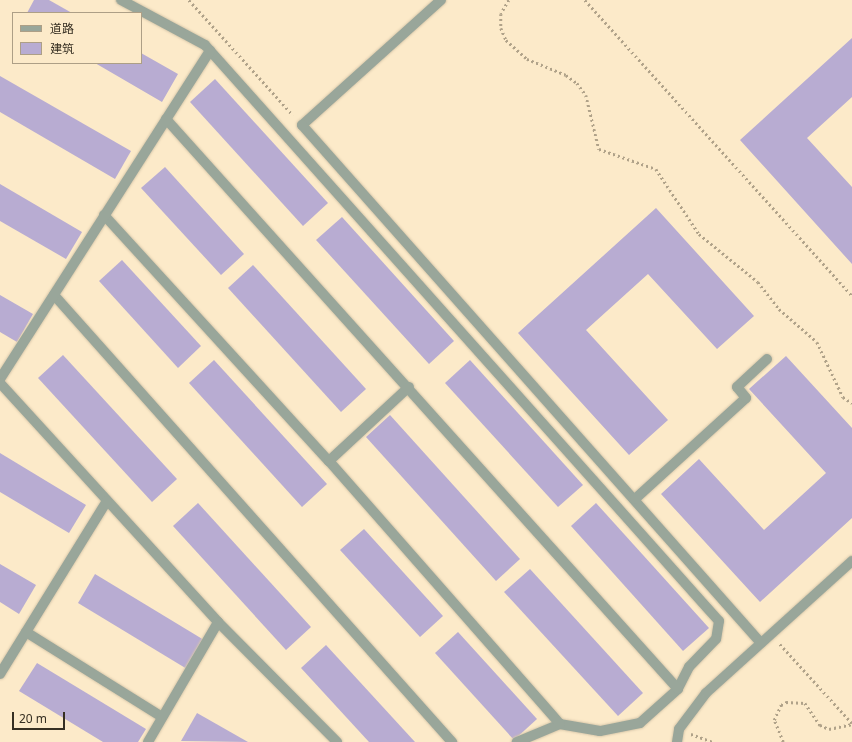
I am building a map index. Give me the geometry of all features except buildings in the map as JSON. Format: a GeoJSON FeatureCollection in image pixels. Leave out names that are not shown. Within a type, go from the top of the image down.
{"type":"FeatureCollection","features":[{"type":"Feature","properties":{"kind":"street"},"geometry":{"type":"LineString","coordinates":[[122,0],[210,50],[719,621],[716,639],[689,667],[678,690],[640,723],[600,731],[560,724],[517,742]]}},
{"type":"Feature","properties":{"kind":"street"},"geometry":{"type":"LineString","coordinates":[[441,0],[302,125],[761,643]]}},
{"type":"Feature","properties":{"kind":"street"},"geometry":{"type":"LineString","coordinates":[[0,379],[210,50]]}},
{"type":"Feature","properties":{"kind":"street"},"geometry":{"type":"LineString","coordinates":[[166,119],[409,387],[678,690]]}},
{"type":"Feature","properties":{"kind":"street"},"geometry":{"type":"LineString","coordinates":[[104,215],[329,461],[560,724]]}},
{"type":"Feature","properties":{"kind":"street"},"geometry":{"type":"LineString","coordinates":[[54,294],[452,742]]}},
{"type":"Feature","properties":{"kind":"street"},"geometry":{"type":"LineString","coordinates":[[635,499],[746,398],[736,387],[767,359]]}},
{"type":"Feature","properties":{"kind":"street"},"geometry":{"type":"LineString","coordinates":[[0,383],[218,622],[337,742]]}},
{"type":"Feature","properties":{"kind":"street"},"geometry":{"type":"LineString","coordinates":[[329,461],[409,387]]}},
{"type":"Feature","properties":{"kind":"street"},"geometry":{"type":"LineString","coordinates":[[0,674],[107,501]]}},
{"type":"Feature","properties":{"kind":"street"},"geometry":{"type":"LineString","coordinates":[[677,742],[679,729],[706,693],[852,561]]}},
{"type":"Feature","properties":{"kind":"street"},"geometry":{"type":"LineString","coordinates":[[148,742],[218,622]]}},
{"type":"Feature","properties":{"kind":"street"},"geometry":{"type":"LineString","coordinates":[[26,632],[162,717]]}},
{"type":"Feature","properties":{"kind":"path"},"geometry":{"type":"LineString","coordinates":[[189,0],[302,125]]}},
{"type":"Feature","properties":{"kind":"path"},"geometry":{"type":"LineString","coordinates":[[509,0],[502,14],[501,28],[506,40],[527,59],[566,75],[577,83],[586,95],[598,149],[656,170],[699,234],[758,282],[779,309],[817,342],[842,397],[852,403]]}},
{"type":"Feature","properties":{"kind":"path"},"geometry":{"type":"LineString","coordinates":[[586,0],[852,296]]}},
{"type":"Feature","properties":{"kind":"path"},"geometry":{"type":"LineString","coordinates":[[771,634],[852,723],[829,729],[820,725],[805,703],[786,702],[780,707],[774,722],[783,742]]}},
{"type":"Feature","properties":{"kind":"path"},"geometry":{"type":"LineString","coordinates":[[679,729],[713,742]]}}]}
